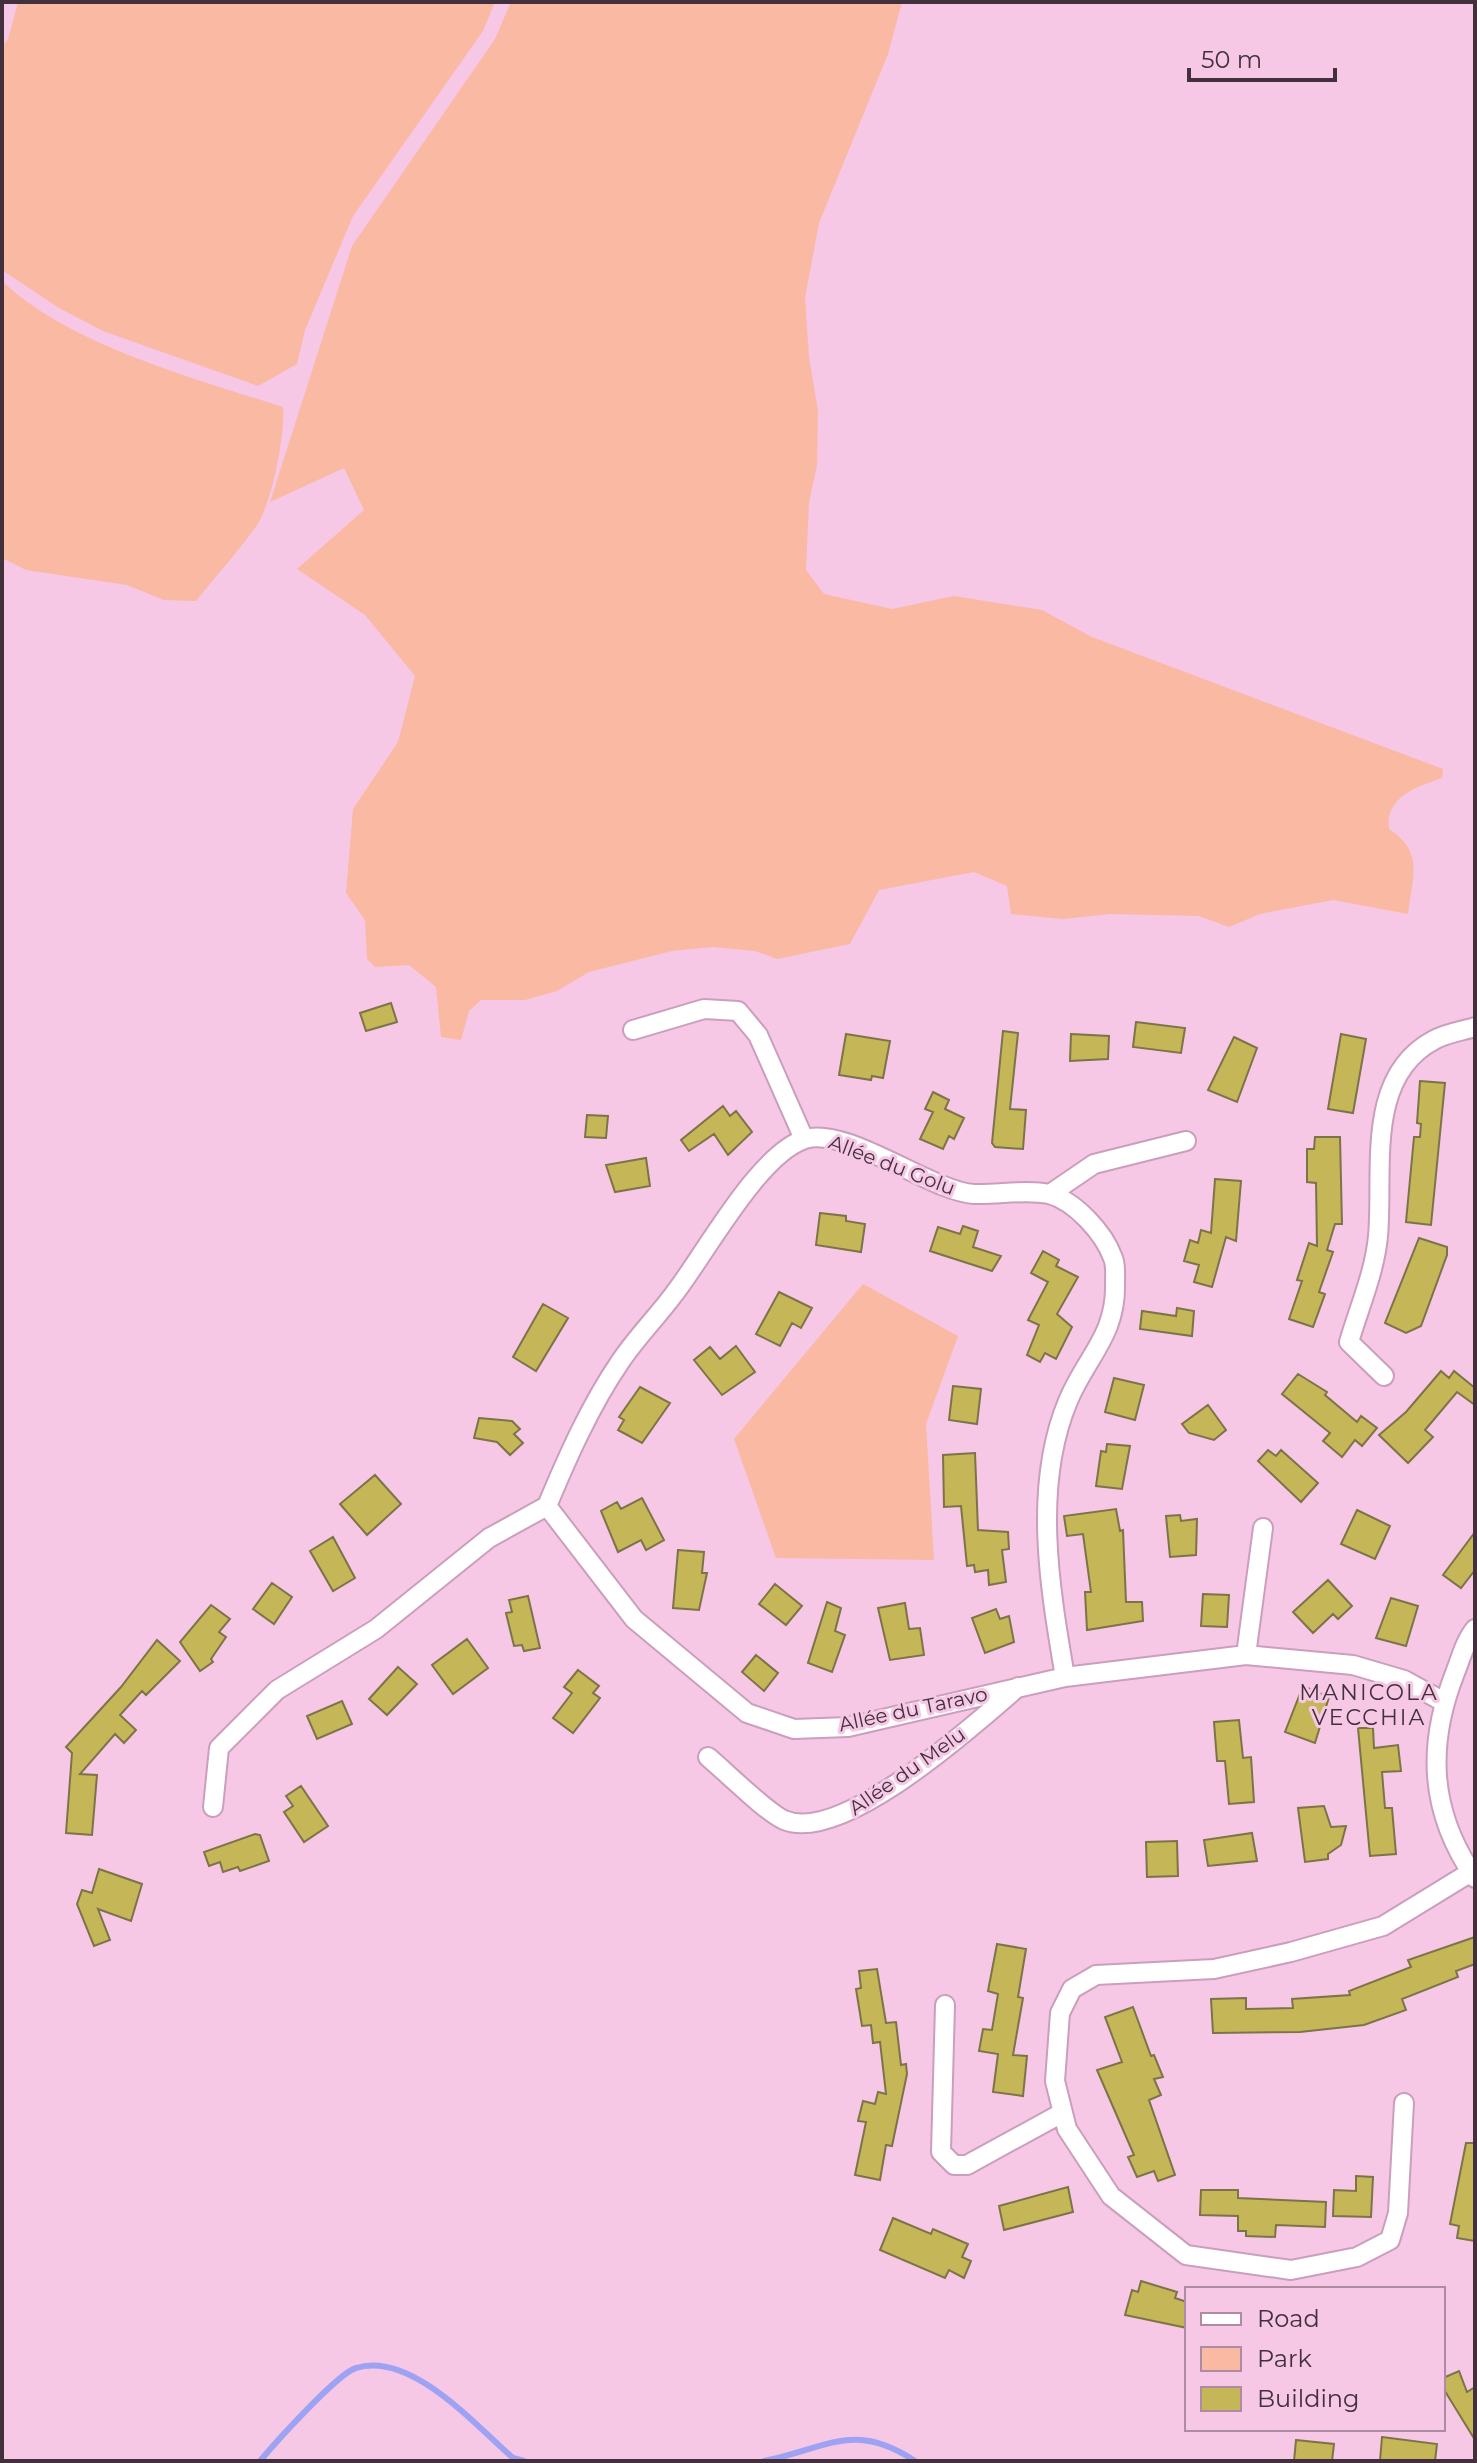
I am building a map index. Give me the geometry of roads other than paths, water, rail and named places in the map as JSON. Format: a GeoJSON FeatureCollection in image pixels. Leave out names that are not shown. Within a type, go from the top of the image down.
{"type":"FeatureCollection","features":[{"type":"Feature","properties":{"kind":"street"},"geometry":{"type":"LineString","coordinates":[[633,1030],[704,1009],[738,1011],[758,1035],[804,1139]]}},
{"type":"Feature","properties":{"kind":"street"},"geometry":{"type":"LineString","coordinates":[[1384,1376],[1349,1342],[1378,1237],[1384,1115],[1393,1082],[1412,1059],[1434,1040],[1475,1027]]}},
{"type":"Feature","properties":{"kind":"street","name":"Allée du Golu"},"geometry":{"type":"LineString","coordinates":[[547,1506],[564,1463],[619,1363],[676,1292],[729,1213],[774,1160],[804,1139],[827,1138],[858,1148],[970,1194],[1050,1194]]}},
{"type":"Feature","properties":{"kind":"street"},"geometry":{"type":"LineString","coordinates":[[1065,1677],[1051,1583],[1047,1505],[1053,1450],[1068,1400],[1103,1343],[1116,1305],[1114,1260],[1095,1224],[1050,1194],[1094,1164],[1186,1141]]}},
{"type":"Feature","properties":{"kind":"street"},"geometry":{"type":"LineString","coordinates":[[213,1807],[219,1748],[277,1690],[376,1629],[489,1538],[547,1506]]}},
{"type":"Feature","properties":{"kind":"street","name":"Allée du Taravo"},"geometry":{"type":"LineString","coordinates":[[547,1506],[634,1619],[747,1713],[794,1729],[848,1727],[1065,1677],[1246,1655],[1353,1665],[1404,1680],[1444,1702]]}},
{"type":"Feature","properties":{"kind":"street"},"geometry":{"type":"LineString","coordinates":[[1246,1655],[1263,1528]]}},
{"type":"Feature","properties":{"kind":"street"},"geometry":{"type":"LineString","coordinates":[[1404,2103],[1398,2213],[1390,2240],[1357,2257],[1291,2270],[1186,2255],[1111,2196],[1067,2129],[1055,2081],[1060,2013],[1072,1989],[1096,1975],[1214,1969],[1383,1926],[1473,1875],[1449,1836],[1438,1794],[1435,1754],[1444,1702],[1475,1629]]}},
{"type":"Feature","properties":{"kind":"street","name":"Allée du Melu"},"geometry":{"type":"LineString","coordinates":[[708,1757],[784,1820],[814,1824],[867,1804],[978,1722],[1020,1686]]}},
{"type":"Feature","properties":{"kind":"street"},"geometry":{"type":"LineString","coordinates":[[945,2005],[941,2152],[954,2165],[967,2165],[1062,2113]]}},
{"type":"Feature","properties":{"kind":"waterway"},"geometry":{"type":"LineString","coordinates":[[260,2461],[307,2410],[347,2373],[356,2368],[377,2366],[398,2370],[420,2380],[441,2394],[513,2458],[524,2461]]}},
{"type":"Feature","properties":{"kind":"waterway"},"geometry":{"type":"LineString","coordinates":[[764,2461],[840,2441],[856,2440],[874,2442],[915,2461]]}},
{"type":"Feature","properties":{"kind":"district","name":"MANICOLA VECCHIA"},"geometry":{"type":"Point","coordinates":[1369,1704]}}]}
